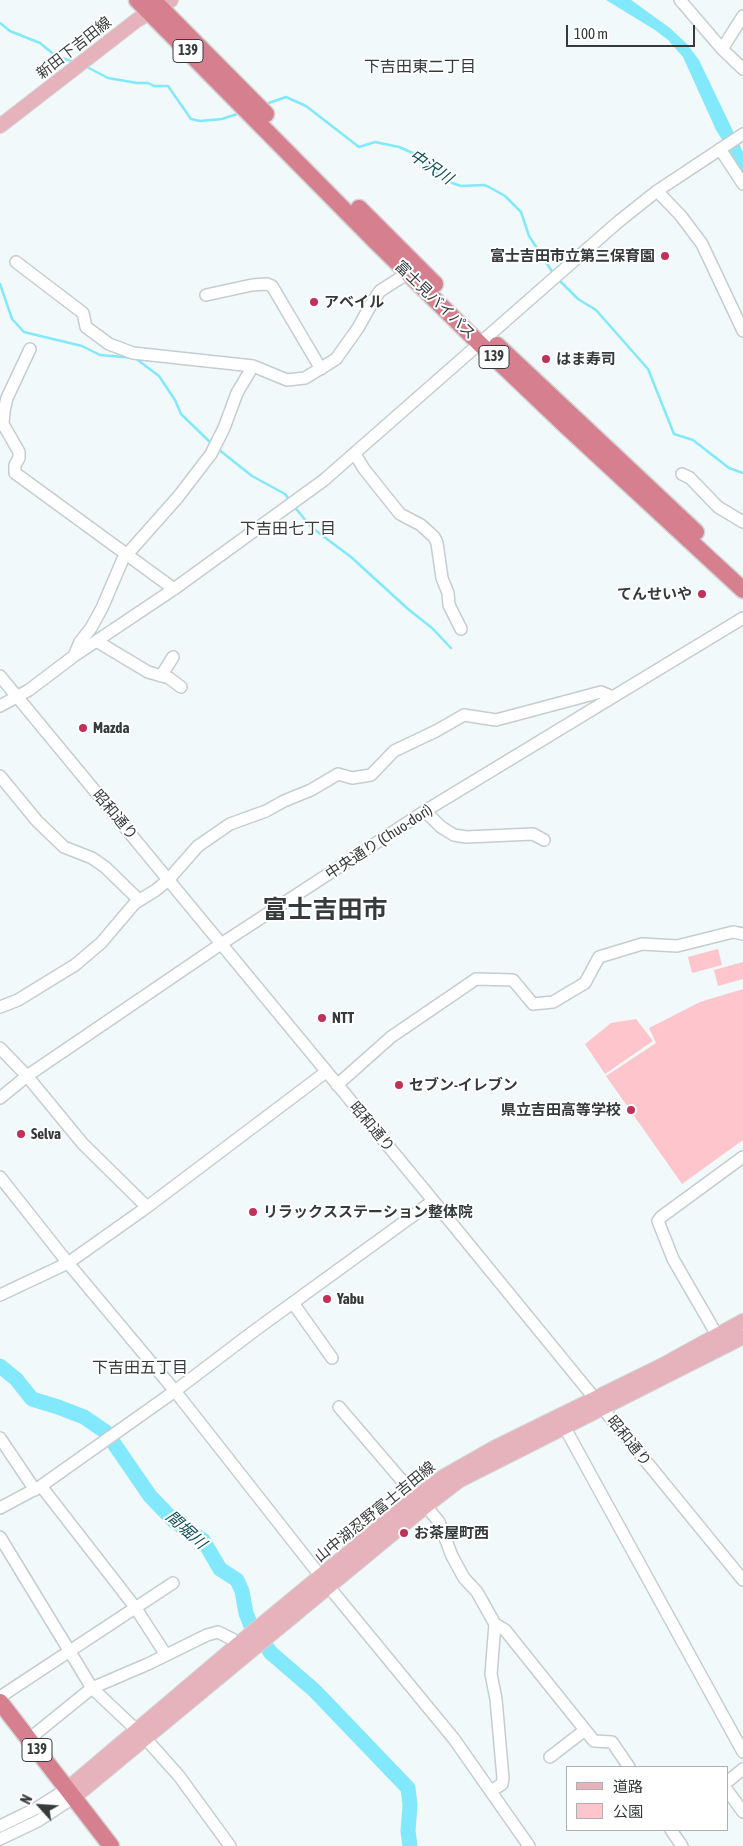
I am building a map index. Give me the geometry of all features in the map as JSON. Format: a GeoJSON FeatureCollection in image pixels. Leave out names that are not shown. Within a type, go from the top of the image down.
{"type":"FeatureCollection","features":[{"type":"Feature","properties":{"kind":"highway","name":"富士見バイパス"},"geometry":{"type":"LineString","coordinates":[[137,0],[158,5],[252,108],[408,273],[743,576]]}},
{"type":"Feature","properties":{"kind":"highway","name":"富士見バイパス"},"geometry":{"type":"LineString","coordinates":[[252,108],[484,340],[568,428],[743,590]]}},
{"type":"Feature","properties":{"kind":"highway","name":"139"},"geometry":{"type":"LineString","coordinates":[[0,1702],[111,1846]]}},
{"type":"Feature","properties":{"kind":"main road","name":"新田下吉田線"},"geometry":{"type":"LineString","coordinates":[[0,126],[158,5]]}},
{"type":"Feature","properties":{"kind":"main road","name":"山中湖忍野富士吉田線"},"geometry":{"type":"LineString","coordinates":[[421,1502],[460,1480],[603,1409],[720,1341],[743,1322]]}},
{"type":"Feature","properties":{"kind":"main road","name":"山中湖忍野富士吉田線"},"geometry":{"type":"LineString","coordinates":[[70,1794],[421,1502],[443,1477],[468,1461],[594,1397],[663,1365],[720,1341],[743,1338]]}},
{"type":"Feature","properties":{"kind":"street"},"geometry":{"type":"LineString","coordinates":[[680,0],[743,69]]}},
{"type":"Feature","properties":{"kind":"street"},"geometry":{"type":"LineString","coordinates":[[722,48],[743,16]]}},
{"type":"Feature","properties":{"kind":"street"},"geometry":{"type":"LineString","coordinates":[[0,706],[29,690],[74,656],[98,642],[174,589],[324,480],[618,222],[657,191],[742,135]]}},
{"type":"Feature","properties":{"kind":"street"},"geometry":{"type":"LineString","coordinates":[[720,149],[743,184]]}},
{"type":"Feature","properties":{"kind":"street"},"geometry":{"type":"LineString","coordinates":[[657,191],[681,216],[702,244],[743,331]]}},
{"type":"Feature","properties":{"kind":"street"},"geometry":{"type":"LineString","coordinates":[[16,262],[83,313],[86,327],[108,344],[133,353],[253,366],[287,380],[305,378],[336,359],[358,328],[380,291],[408,273]]}},
{"type":"Feature","properties":{"kind":"street"},"geometry":{"type":"LineString","coordinates":[[206,295],[252,285],[268,284],[272,286],[321,369]]}},
{"type":"Feature","properties":{"kind":"street"},"geometry":{"type":"LineString","coordinates":[[30,349],[7,398],[2,422],[19,452],[15,473],[174,589]]}},
{"type":"Feature","properties":{"kind":"street"},"geometry":{"type":"LineString","coordinates":[[74,656],[80,642],[98,617],[117,570],[127,555],[178,497],[211,454],[224,428],[237,392],[253,366]]}},
{"type":"Feature","properties":{"kind":"street"},"geometry":{"type":"LineString","coordinates":[[355,454],[364,469],[400,514],[421,524],[434,537],[437,543],[442,578],[448,593],[448,605],[461,629]]}},
{"type":"Feature","properties":{"kind":"street"},"geometry":{"type":"LineString","coordinates":[[682,474],[690,478],[718,507],[743,522]]}},
{"type":"Feature","properties":{"kind":"street","name":"中央通り (Chuo-dori)"},"geometry":{"type":"LineString","coordinates":[[0,1098],[27,1076],[221,944],[425,811],[743,618]]}},
{"type":"Feature","properties":{"kind":"street"},"geometry":{"type":"LineString","coordinates":[[98,642],[148,672],[169,678],[181,687]]}},
{"type":"Feature","properties":{"kind":"street"},"geometry":{"type":"LineString","coordinates":[[161,676],[173,657]]}},
{"type":"Feature","properties":{"kind":"street","name":"昭和通り"},"geometry":{"type":"LineString","coordinates":[[0,676],[743,1580]]}},
{"type":"Feature","properties":{"kind":"street"},"geometry":{"type":"LineString","coordinates":[[0,1007],[18,1000],[74,964],[101,943],[135,903],[168,880],[198,846],[230,824],[266,811],[311,790],[338,774],[352,778],[371,775],[394,751],[436,731],[464,714],[496,720],[601,692],[613,697]]}},
{"type":"Feature","properties":{"kind":"street"},"geometry":{"type":"LineString","coordinates":[[0,776],[38,821],[64,846],[92,858],[105,867],[139,900]]}},
{"type":"Feature","properties":{"kind":"street"},"geometry":{"type":"LineString","coordinates":[[425,811],[441,827],[454,835],[466,837],[533,834],[544,840]]}},
{"type":"Feature","properties":{"kind":"street"},"geometry":{"type":"LineString","coordinates":[[337,1084],[391,1037],[476,979],[513,980],[533,1004],[554,1002],[585,983],[599,957],[642,944],[677,946],[733,932],[743,934]]}},
{"type":"Feature","properties":{"kind":"street"},"geometry":{"type":"LineString","coordinates":[[0,1048],[27,1076],[83,1144],[147,1207]]}},
{"type":"Feature","properties":{"kind":"street"},"geometry":{"type":"LineString","coordinates":[[0,1295],[68,1263],[147,1207],[326,1072]]}},
{"type":"Feature","properties":{"kind":"street"},"geometry":{"type":"LineString","coordinates":[[720,1341],[673,1259],[658,1221],[660,1217],[743,1157]]}},
{"type":"Feature","properties":{"kind":"street"},"geometry":{"type":"LineString","coordinates":[[0,1177],[68,1263],[175,1391],[325,1582],[454,1739],[529,1846]]}},
{"type":"Feature","properties":{"kind":"street"},"geometry":{"type":"LineString","coordinates":[[0,1508],[38,1488],[101,1444],[433,1201]]}},
{"type":"Feature","properties":{"kind":"street"},"geometry":{"type":"LineString","coordinates":[[293,1303],[332,1358]]}},
{"type":"Feature","properties":{"kind":"street"},"geometry":{"type":"LineString","coordinates":[[339,1408],[440,1522],[452,1556],[464,1578],[477,1592],[495,1624],[505,1630],[594,1741],[612,1742],[628,1766]]}},
{"type":"Feature","properties":{"kind":"street"},"geometry":{"type":"LineString","coordinates":[[565,1428],[743,1752]]}},
{"type":"Feature","properties":{"kind":"street"},"geometry":{"type":"LineString","coordinates":[[0,1438],[38,1488],[135,1607],[166,1655]]}},
{"type":"Feature","properties":{"kind":"street"},"geometry":{"type":"LineString","coordinates":[[0,1537],[92,1688],[142,1734],[179,1776],[230,1846]]}},
{"type":"Feature","properties":{"kind":"street"},"geometry":{"type":"LineString","coordinates":[[0,1697],[173,1582]]}},
{"type":"Feature","properties":{"kind":"street"},"geometry":{"type":"LineString","coordinates":[[491,1791],[502,1784],[503,1778],[496,1699],[491,1674],[495,1624]]}},
{"type":"Feature","properties":{"kind":"street"},"geometry":{"type":"LineString","coordinates":[[29,1739],[92,1688],[175,1652],[207,1635],[218,1632],[248,1646]]}},
{"type":"Feature","properties":{"kind":"street"},"geometry":{"type":"LineString","coordinates":[[550,1757],[585,1730]]}},
{"type":"Feature","properties":{"kind":"street"},"geometry":{"type":"LineString","coordinates":[[728,1781],[743,1770]]}},
{"type":"Feature","properties":{"kind":"street"},"geometry":{"type":"LineString","coordinates":[[728,1791],[743,1812]]}},
{"type":"Feature","properties":{"kind":"street"},"geometry":{"type":"LineString","coordinates":[[0,1826],[70,1794]]}},
{"type":"Feature","properties":{"kind":"street"},"geometry":{"type":"LineString","coordinates":[[0,1839],[38,1821],[70,1794]]}},
{"type":"Feature","properties":{"kind":"street"},"geometry":{"type":"LineString","coordinates":[[672,1831],[682,1846]]}},
{"type":"Feature","properties":{"kind":"green space"},"geometry":{"type":"Polygon","coordinates":[[[718,949],[722,965],[692,973],[688,957],[718,949]]]}},
{"type":"Feature","properties":{"kind":"green space"},"geometry":{"type":"Polygon","coordinates":[[[743,962],[743,979],[718,986],[714,970],[743,962]]]}},
{"type":"Feature","properties":{"kind":"green space"},"geometry":{"type":"Polygon","coordinates":[[[743,989],[743,1140],[682,1184],[606,1076],[656,1043],[649,1028],[700,1002],[743,989]]]}},
{"type":"Feature","properties":{"kind":"green space"},"geometry":{"type":"Polygon","coordinates":[[[636,1019],[653,1041],[605,1074],[585,1044],[611,1023],[636,1019]]]}},
{"type":"Feature","properties":{"kind":"water"},"geometry":{"type":"Polygon","coordinates":[[[606,0],[631,0],[670,28],[687,44],[699,60],[743,152],[743,173],[716,130],[683,57],[668,40],[655,30],[606,0]]]}},
{"type":"Feature","properties":{"kind":"waterway","name":"中沢川"},"geometry":{"type":"LineString","coordinates":[[0,23],[10,31],[40,43],[57,57],[76,62]]}},
{"type":"Feature","properties":{"kind":"waterway","name":"中沢川"},"geometry":{"type":"LineString","coordinates":[[85,66],[108,78],[148,83],[154,86],[168,86],[191,119],[200,121],[222,119],[240,113]]}},
{"type":"Feature","properties":{"kind":"waterway","name":"中沢川"},"geometry":{"type":"LineString","coordinates":[[266,104],[286,97],[306,106],[359,147],[375,142],[399,147],[415,154],[443,178],[452,183],[461,186],[484,185],[505,196],[521,212],[529,236],[553,273]]}},
{"type":"Feature","properties":{"kind":"waterway","name":"中沢川"},"geometry":{"type":"LineString","coordinates":[[558,279],[578,299],[596,310],[648,369],[674,434],[693,440],[729,468],[743,473]]}},
{"type":"Feature","properties":{"kind":"waterway"},"geometry":{"type":"LineString","coordinates":[[0,284],[12,319],[24,332],[82,346],[100,355],[135,358],[159,376],[175,400],[181,414],[212,444]]}},
{"type":"Feature","properties":{"kind":"waterway"},"geometry":{"type":"LineString","coordinates":[[218,449],[252,476],[285,494],[290,501]]}},
{"type":"Feature","properties":{"kind":"waterway"},"geometry":{"type":"LineString","coordinates":[[293,505],[311,527],[351,557],[408,609],[432,628],[451,648]]}},
{"type":"Feature","properties":{"kind":"waterway","name":"間堀川"},"geometry":{"type":"LineString","coordinates":[[0,1366],[16,1379],[32,1399],[84,1417],[106,1432],[150,1496],[175,1522],[203,1540],[220,1569],[237,1580],[242,1591],[246,1613],[251,1626],[271,1653],[314,1690],[408,1788],[410,1846]]}},
{"type":"Feature","properties":{"kind":"place","name":"富士吉田市立第三保育園"},"geometry":{"type":"Point","coordinates":[665,256]}},
{"type":"Feature","properties":{"kind":"place","name":"アベイル"},"geometry":{"type":"Point","coordinates":[314,302]}},
{"type":"Feature","properties":{"kind":"place","name":"はま寿司"},"geometry":{"type":"Point","coordinates":[546,359]}},
{"type":"Feature","properties":{"kind":"place","name":"てんせいや"},"geometry":{"type":"Point","coordinates":[702,594]}},
{"type":"Feature","properties":{"kind":"place","name":"Mazda"},"geometry":{"type":"Point","coordinates":[83,728]}},
{"type":"Feature","properties":{"kind":"place","name":"NTT"},"geometry":{"type":"Point","coordinates":[322,1018]}},
{"type":"Feature","properties":{"kind":"place","name":"セブン-イレブン"},"geometry":{"type":"Point","coordinates":[399,1085]}},
{"type":"Feature","properties":{"kind":"place","name":"県立吉田高等学校"},"geometry":{"type":"Point","coordinates":[631,1110]}},
{"type":"Feature","properties":{"kind":"place","name":"Selva"},"geometry":{"type":"Point","coordinates":[21,1134]}},
{"type":"Feature","properties":{"kind":"place","name":"リラックスステーション整体院"},"geometry":{"type":"Point","coordinates":[253,1212]}},
{"type":"Feature","properties":{"kind":"place","name":"Yabu"},"geometry":{"type":"Point","coordinates":[327,1299]}},
{"type":"Feature","properties":{"kind":"place","name":"お茶屋町西"},"geometry":{"type":"Point","coordinates":[404,1533]}},
{"type":"Feature","properties":{"kind":"district","name":"下吉田東二丁目"},"geometry":{"type":"Point","coordinates":[420,67]}},
{"type":"Feature","properties":{"kind":"district","name":"下吉田七丁目"},"geometry":{"type":"Point","coordinates":[288,529]}},
{"type":"Feature","properties":{"kind":"district","name":"富士吉田市"},"geometry":{"type":"Point","coordinates":[325,910]}},
{"type":"Feature","properties":{"kind":"district","name":"下吉田五丁目"},"geometry":{"type":"Point","coordinates":[140,1368]}}]}
